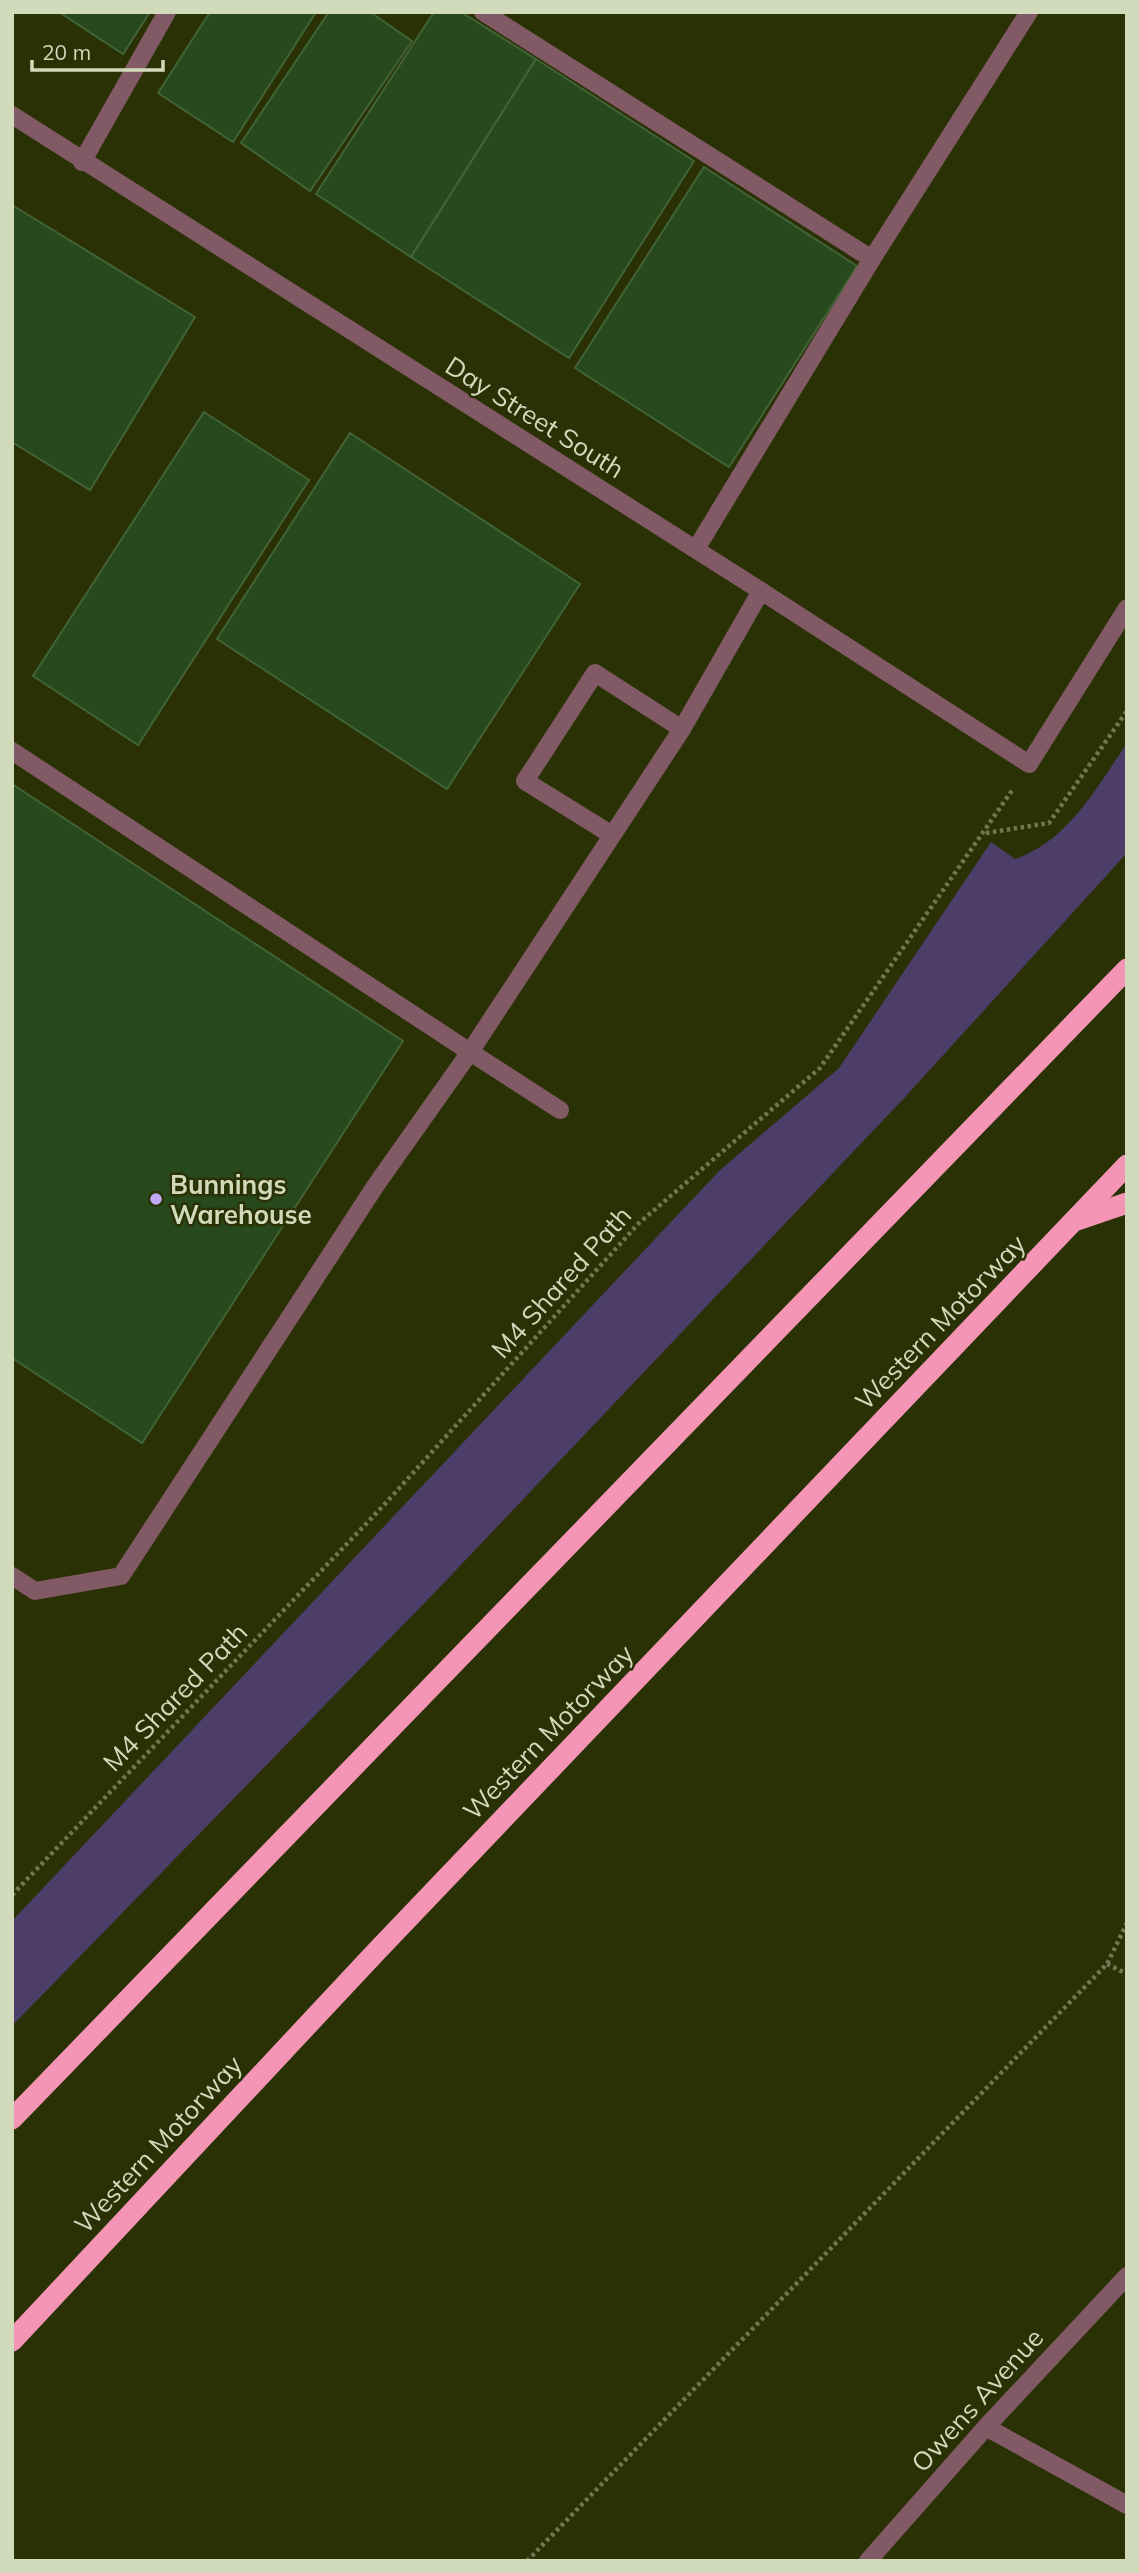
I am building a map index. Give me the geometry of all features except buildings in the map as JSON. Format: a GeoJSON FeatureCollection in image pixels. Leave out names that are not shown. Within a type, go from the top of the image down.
{"type":"FeatureCollection","features":[{"type":"Feature","properties":{"kind":"highway"},"geometry":{"type":"LineString","coordinates":[[12,2119],[1127,969]]}},
{"type":"Feature","properties":{"kind":"highway","name":"Western Motorway"},"geometry":{"type":"LineString","coordinates":[[12,2341],[384,1944],[1127,1165]]}},
{"type":"Feature","properties":{"kind":"highway"},"geometry":{"type":"LineString","coordinates":[[1075,1221],[1127,1203]]}},
{"type":"Feature","properties":{"kind":"street"},"geometry":{"type":"LineString","coordinates":[[82,162],[167,12]]}},
{"type":"Feature","properties":{"kind":"street"},"geometry":{"type":"LineString","coordinates":[[483,12],[872,258]]}},
{"type":"Feature","properties":{"kind":"street"},"geometry":{"type":"LineString","coordinates":[[696,549],[872,258],[1029,12]]}},
{"type":"Feature","properties":{"kind":"street","name":"Day Street South"},"geometry":{"type":"LineString","coordinates":[[12,115],[82,162],[696,549],[1029,764]]}},
{"type":"Feature","properties":{"kind":"street"},"geometry":{"type":"LineString","coordinates":[[12,1576],[35,1591],[121,1576],[376,1185],[470,1052],[682,729],[761,591]]}},
{"type":"Feature","properties":{"kind":"street"},"geometry":{"type":"LineString","coordinates":[[1029,764],[1127,608]]}},
{"type":"Feature","properties":{"kind":"street"},"geometry":{"type":"LineString","coordinates":[[612,835],[525,781],[595,673],[682,729]]}},
{"type":"Feature","properties":{"kind":"street"},"geometry":{"type":"LineString","coordinates":[[12,751],[560,1110]]}},
{"type":"Feature","properties":{"kind":"street","name":"Owens Avenue"},"geometry":{"type":"LineString","coordinates":[[868,2561],[986,2427],[1127,2276]]}},
{"type":"Feature","properties":{"kind":"street"},"geometry":{"type":"LineString","coordinates":[[986,2427],[1127,2505]]}},
{"type":"Feature","properties":{"kind":"path"},"geometry":{"type":"LineString","coordinates":[[985,833],[1049,823],[1127,711]]}},
{"type":"Feature","properties":{"kind":"path","name":"M4 Shared Path"},"geometry":{"type":"LineString","coordinates":[[12,1895],[384,1505],[639,1223],[820,1068],[985,833],[1029,764]]}},
{"type":"Feature","properties":{"kind":"path"},"geometry":{"type":"LineString","coordinates":[[527,2561],[1107,1964],[1127,1923]]}},
{"type":"Feature","properties":{"kind":"path"},"geometry":{"type":"LineString","coordinates":[[1107,1964],[1127,1974]]}},
{"type":"Feature","properties":{"kind":"shaded area"},"geometry":{"type":"Polygon","coordinates":[[[1127,743],[1127,853],[907,1095],[439,1588],[12,2026],[12,1921],[720,1170],[839,1068],[991,842],[1015,859],[1034,851],[1051,839],[1080,811],[1127,743]]]}},
{"type":"Feature","properties":{"kind":"place","name":"Bunnings Warehouse"},"geometry":{"type":"Point","coordinates":[156,1199]}}]}
